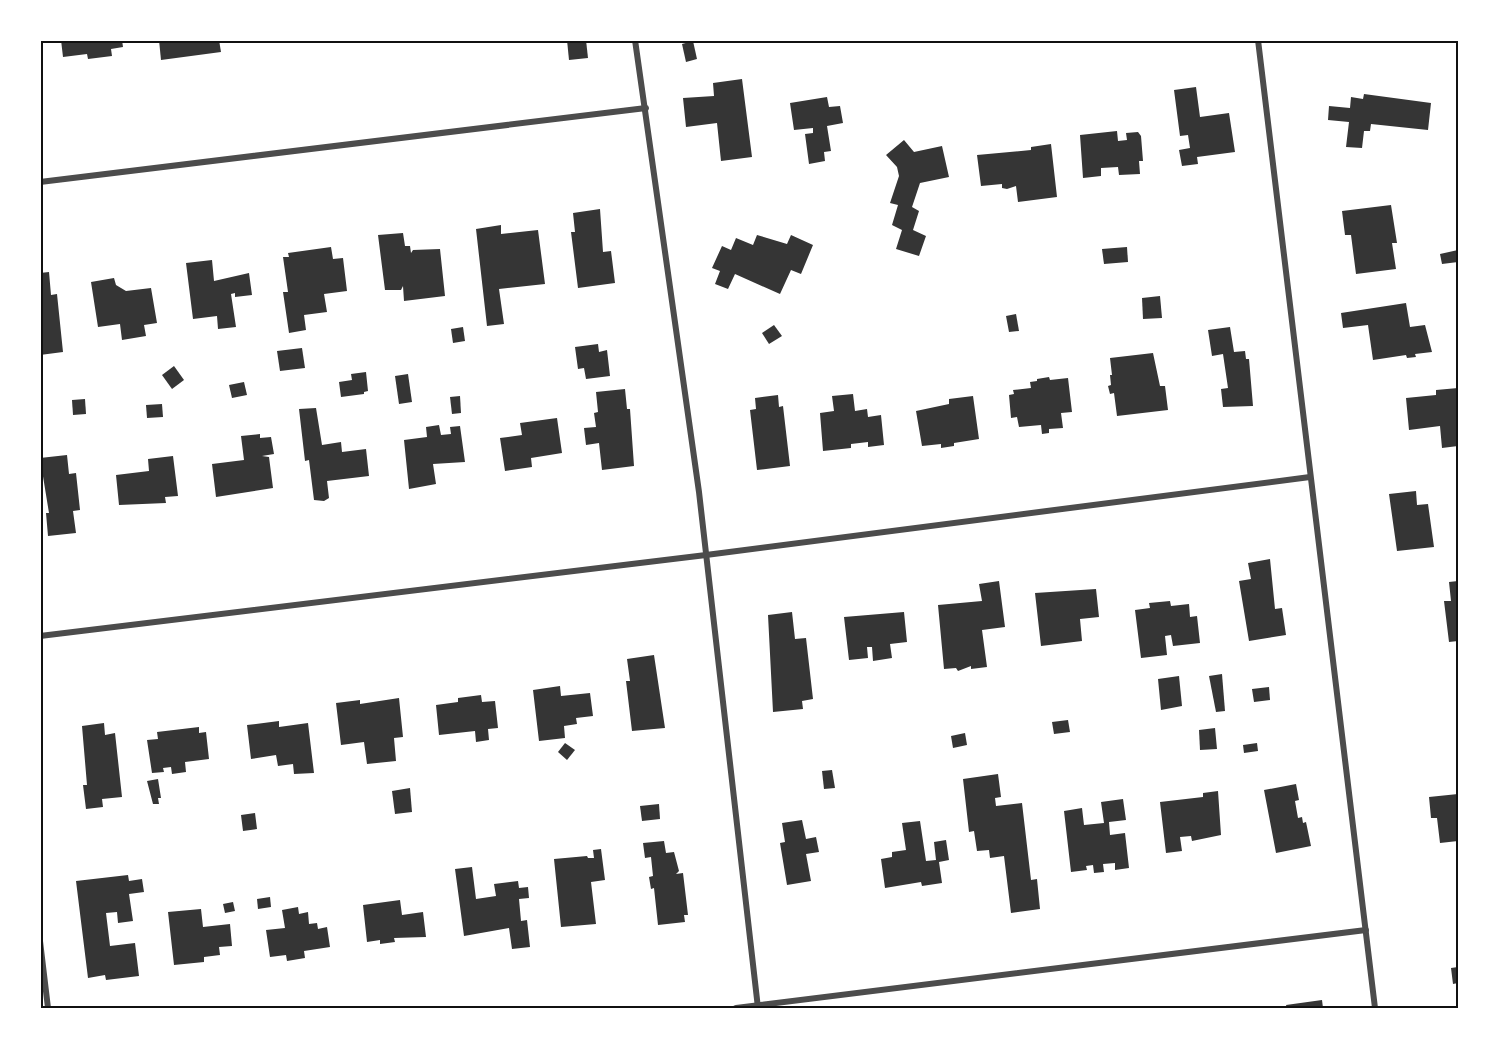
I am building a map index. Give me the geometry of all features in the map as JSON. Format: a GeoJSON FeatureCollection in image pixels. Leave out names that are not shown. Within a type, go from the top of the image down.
{"type":"FeatureCollection","features":[{"type":"Feature","properties":{"kind":"street"},"geometry":{"type":"LineString","coordinates":[[635,40],[706,555],[758,1007]]}},
{"type":"Feature","properties":{"kind":"street"},"geometry":{"type":"LineString","coordinates":[[1258,40],[1375,1008]]}},
{"type":"Feature","properties":{"kind":"street"},"geometry":{"type":"LineString","coordinates":[[40,182],[646,108]]}},
{"type":"Feature","properties":{"kind":"street"},"geometry":{"type":"LineString","coordinates":[[40,636],[706,555],[1310,477]]}},
{"type":"Feature","properties":{"kind":"street"},"geometry":{"type":"LineString","coordinates":[[736,1008],[1366,930]]}},
{"type":"Feature","properties":{"kind":"street"},"geometry":{"type":"LineString","coordinates":[[40,941],[48,1008]]}},
{"type":"Feature","properties":{"kind":"building"},"geometry":{"type":"Polygon","coordinates":[[[61,40],[122,40],[123,47],[111,49],[112,56],[88,59],[87,54],[63,57],[61,40]]]}},
{"type":"Feature","properties":{"kind":"building"},"geometry":{"type":"Polygon","coordinates":[[[159,40],[219,40],[221,52],[161,60],[159,40]]]}},
{"type":"Feature","properties":{"kind":"building"},"geometry":{"type":"Polygon","coordinates":[[[567,40],[586,40],[588,58],[569,60],[567,40]]]}},
{"type":"Feature","properties":{"kind":"building"},"geometry":{"type":"Polygon","coordinates":[[[693,41],[697,59],[686,62],[682,44],[693,41]]]}},
{"type":"Feature","properties":{"kind":"building"},"geometry":{"type":"Polygon","coordinates":[[[742,79],[752,157],[721,161],[717,123],[686,127],[683,98],[714,96],[713,83],[742,79]]]}},
{"type":"Feature","properties":{"kind":"building"},"geometry":{"type":"Polygon","coordinates":[[[1196,87],[1200,117],[1229,113],[1235,152],[1197,157],[1198,164],[1182,166],[1179,150],[1190,148],[1188,135],[1180,136],[1174,90],[1196,87]]]}},
{"type":"Feature","properties":{"kind":"building"},"geometry":{"type":"Polygon","coordinates":[[[1364,94],[1431,103],[1428,130],[1371,124],[1370,131],[1364,131],[1362,148],[1346,147],[1349,122],[1328,120],[1329,106],[1350,108],[1351,97],[1363,99],[1364,94]]]}},
{"type":"Feature","properties":{"kind":"building"},"geometry":{"type":"Polygon","coordinates":[[[827,97],[829,107],[840,106],[843,123],[827,126],[831,151],[824,152],[825,161],[809,164],[805,134],[813,133],[813,128],[794,130],[790,103],[827,97]]]}},
{"type":"Feature","properties":{"kind":"building"},"geometry":{"type":"Polygon","coordinates":[[[1117,131],[1118,141],[1127,140],[1126,133],[1138,132],[1141,136],[1143,161],[1139,161],[1140,174],[1119,175],[1118,167],[1101,168],[1101,176],[1083,178],[1080,135],[1117,131]]]}},
{"type":"Feature","properties":{"kind":"building"},"geometry":{"type":"Polygon","coordinates":[[[904,140],[914,152],[942,146],[949,177],[920,183],[912,207],[919,211],[913,230],[926,236],[919,256],[896,249],[902,230],[892,225],[898,205],[890,203],[899,176],[897,167],[886,155],[904,140]]]}},
{"type":"Feature","properties":{"kind":"building"},"geometry":{"type":"Polygon","coordinates":[[[1051,144],[1057,197],[1018,202],[1016,186],[1007,189],[1002,188],[1002,184],[981,186],[977,155],[1031,150],[1031,147],[1051,144]]]}},
{"type":"Feature","properties":{"kind":"building"},"geometry":{"type":"Polygon","coordinates":[[[1391,205],[1397,243],[1392,243],[1396,269],[1356,274],[1351,235],[1345,235],[1342,211],[1391,205]]]}},
{"type":"Feature","properties":{"kind":"building"},"geometry":{"type":"Polygon","coordinates":[[[600,209],[603,252],[611,251],[615,283],[578,288],[571,232],[575,232],[573,213],[600,209]]]}},
{"type":"Feature","properties":{"kind":"building"},"geometry":{"type":"Polygon","coordinates":[[[501,225],[501,234],[538,230],[545,284],[499,289],[504,324],[487,326],[476,229],[501,225]]]}},
{"type":"Feature","properties":{"kind":"building"},"geometry":{"type":"Polygon","coordinates":[[[403,233],[405,246],[410,246],[411,253],[413,250],[440,249],[445,296],[404,301],[403,286],[401,290],[385,290],[378,235],[403,233]]]}},
{"type":"Feature","properties":{"kind":"building"},"geometry":{"type":"Polygon","coordinates":[[[757,235],[787,244],[791,235],[813,245],[801,274],[791,270],[780,294],[735,274],[728,289],[715,284],[720,271],[712,268],[722,246],[731,250],[736,238],[753,245],[757,235]]]}},
{"type":"Feature","properties":{"kind":"building"},"geometry":{"type":"Polygon","coordinates":[[[331,247],[333,259],[343,258],[347,291],[324,294],[327,312],[304,315],[306,330],[289,333],[283,292],[288,292],[283,257],[289,257],[288,253],[331,247]]]}},
{"type":"Feature","properties":{"kind":"building"},"geometry":{"type":"Polygon","coordinates":[[[1127,247],[1128,262],[1104,264],[1102,249],[1127,247]]]}},
{"type":"Feature","properties":{"kind":"building"},"geometry":{"type":"Polygon","coordinates":[[[1458,250],[1458,262],[1442,264],[1440,254],[1458,250]]]}},
{"type":"Feature","properties":{"kind":"building"},"geometry":{"type":"Polygon","coordinates":[[[212,260],[214,281],[249,273],[252,295],[235,297],[235,293],[231,294],[236,327],[218,329],[217,316],[193,319],[186,263],[212,260]]]}},
{"type":"Feature","properties":{"kind":"building"},"geometry":{"type":"Polygon","coordinates":[[[49,272],[51,295],[57,294],[63,352],[40,355],[40,273],[49,272]]]}},
{"type":"Feature","properties":{"kind":"building"},"geometry":{"type":"Polygon","coordinates":[[[114,278],[116,285],[126,291],[151,288],[157,323],[144,325],[146,336],[122,340],[120,324],[98,327],[91,282],[114,278]]]}},
{"type":"Feature","properties":{"kind":"building"},"geometry":{"type":"Polygon","coordinates":[[[1160,296],[1162,318],[1143,319],[1142,298],[1160,296]]]}},
{"type":"Feature","properties":{"kind":"building"},"geometry":{"type":"Polygon","coordinates":[[[1406,303],[1410,327],[1425,325],[1432,352],[1415,354],[1416,357],[1407,358],[1406,355],[1373,360],[1368,325],[1343,328],[1341,313],[1406,303]]]}},
{"type":"Feature","properties":{"kind":"building"},"geometry":{"type":"Polygon","coordinates":[[[1016,314],[1019,331],[1009,332],[1006,316],[1016,314]]]}},
{"type":"Feature","properties":{"kind":"building"},"geometry":{"type":"Polygon","coordinates":[[[774,325],[782,336],[769,344],[762,333],[774,325]]]}},
{"type":"Feature","properties":{"kind":"building"},"geometry":{"type":"Polygon","coordinates":[[[463,327],[465,341],[453,343],[451,329],[463,327]]]}},
{"type":"Feature","properties":{"kind":"building"},"geometry":{"type":"Polygon","coordinates":[[[1230,327],[1234,352],[1245,351],[1246,359],[1249,359],[1253,406],[1223,407],[1221,389],[1228,388],[1223,354],[1212,356],[1208,330],[1230,327]]]}},
{"type":"Feature","properties":{"kind":"building"},"geometry":{"type":"Polygon","coordinates":[[[598,344],[599,352],[607,350],[610,376],[586,379],[584,368],[578,369],[575,347],[598,344]]]}},
{"type":"Feature","properties":{"kind":"building"},"geometry":{"type":"Polygon","coordinates":[[[302,348],[305,368],[280,371],[277,351],[302,348]]]}},
{"type":"Feature","properties":{"kind":"building"},"geometry":{"type":"Polygon","coordinates":[[[1153,353],[1160,386],[1165,386],[1168,410],[1117,416],[1114,393],[1110,394],[1108,386],[1111,385],[1110,375],[1112,375],[1110,358],[1153,353]]]}},
{"type":"Feature","properties":{"kind":"building"},"geometry":{"type":"Polygon","coordinates":[[[174,366],[184,380],[172,389],[162,375],[174,366]]]}},
{"type":"Feature","properties":{"kind":"building"},"geometry":{"type":"Polygon","coordinates":[[[366,372],[368,391],[364,394],[341,397],[339,382],[352,380],[351,374],[366,372]]]}},
{"type":"Feature","properties":{"kind":"building"},"geometry":{"type":"Polygon","coordinates":[[[408,374],[412,402],[399,404],[395,376],[408,374]]]}},
{"type":"Feature","properties":{"kind":"building"},"geometry":{"type":"Polygon","coordinates":[[[1049,377],[1050,380],[1068,378],[1072,412],[1061,413],[1063,428],[1049,429],[1049,433],[1042,434],[1041,425],[1019,427],[1017,417],[1011,418],[1009,395],[1014,394],[1013,390],[1031,388],[1030,382],[1049,377]]]}},
{"type":"Feature","properties":{"kind":"building"},"geometry":{"type":"Polygon","coordinates":[[[244,382],[247,395],[232,398],[229,385],[244,382]]]}},
{"type":"Feature","properties":{"kind":"building"},"geometry":{"type":"Polygon","coordinates":[[[1458,388],[1458,446],[1442,448],[1440,426],[1409,430],[1406,398],[1436,395],[1436,390],[1458,388]]]}},
{"type":"Feature","properties":{"kind":"building"},"geometry":{"type":"Polygon","coordinates":[[[625,389],[627,409],[630,409],[634,466],[602,470],[599,443],[586,445],[584,428],[596,427],[594,413],[598,412],[596,392],[625,389]]]}},
{"type":"Feature","properties":{"kind":"building"},"geometry":{"type":"Polygon","coordinates":[[[853,394],[855,411],[867,409],[868,417],[881,415],[884,445],[868,447],[868,442],[851,444],[851,448],[823,451],[820,413],[834,411],[832,396],[853,394]]]}},
{"type":"Feature","properties":{"kind":"building"},"geometry":{"type":"Polygon","coordinates":[[[778,395],[779,407],[783,406],[790,466],[757,470],[750,410],[756,409],[755,398],[778,395]]]}},
{"type":"Feature","properties":{"kind":"building"},"geometry":{"type":"Polygon","coordinates":[[[460,396],[461,413],[452,414],[450,397],[460,396]]]}},
{"type":"Feature","properties":{"kind":"building"},"geometry":{"type":"Polygon","coordinates":[[[973,396],[979,439],[954,443],[954,446],[941,448],[941,444],[922,446],[916,411],[949,404],[949,399],[973,396]]]}},
{"type":"Feature","properties":{"kind":"building"},"geometry":{"type":"Polygon","coordinates":[[[85,399],[86,414],[73,415],[72,400],[85,399]]]}},
{"type":"Feature","properties":{"kind":"building"},"geometry":{"type":"Polygon","coordinates":[[[162,404],[163,417],[147,418],[146,405],[162,404]]]}},
{"type":"Feature","properties":{"kind":"building"},"geometry":{"type":"Polygon","coordinates":[[[316,408],[322,445],[341,442],[342,452],[366,449],[369,476],[327,481],[329,498],[324,501],[314,500],[309,460],[305,461],[299,409],[316,408]]]}},
{"type":"Feature","properties":{"kind":"building"},"geometry":{"type":"Polygon","coordinates":[[[557,418],[562,453],[531,458],[532,467],[505,471],[500,438],[522,435],[520,423],[557,418]]]}},
{"type":"Feature","properties":{"kind":"building"},"geometry":{"type":"Polygon","coordinates":[[[439,425],[441,435],[451,434],[450,427],[460,426],[465,462],[433,464],[436,484],[409,489],[404,440],[427,437],[426,427],[439,425]]]}},
{"type":"Feature","properties":{"kind":"building"},"geometry":{"type":"Polygon","coordinates":[[[260,434],[260,438],[271,437],[274,454],[262,456],[269,457],[273,488],[216,497],[212,464],[244,460],[241,436],[260,434]]]}},
{"type":"Feature","properties":{"kind":"building"},"geometry":{"type":"Polygon","coordinates":[[[67,455],[69,474],[76,473],[80,510],[73,511],[76,533],[48,536],[46,513],[49,513],[40,458],[67,455]]]}},
{"type":"Feature","properties":{"kind":"building"},"geometry":{"type":"Polygon","coordinates":[[[173,456],[178,496],[165,497],[166,503],[119,505],[116,475],[149,471],[148,459],[173,456]]]}},
{"type":"Feature","properties":{"kind":"building"},"geometry":{"type":"Polygon","coordinates":[[[1416,491],[1417,505],[1428,504],[1434,547],[1397,551],[1389,494],[1416,491]]]}},
{"type":"Feature","properties":{"kind":"building"},"geometry":{"type":"Polygon","coordinates":[[[1270,559],[1275,609],[1282,608],[1286,635],[1249,641],[1239,581],[1251,579],[1248,563],[1270,559]]]}},
{"type":"Feature","properties":{"kind":"building"},"geometry":{"type":"Polygon","coordinates":[[[999,581],[1005,627],[982,630],[987,667],[971,669],[971,666],[958,671],[956,668],[944,669],[938,605],[982,601],[979,584],[999,581]]]}},
{"type":"Feature","properties":{"kind":"building"},"geometry":{"type":"Polygon","coordinates":[[[1458,581],[1458,641],[1449,642],[1444,601],[1451,601],[1449,582],[1458,581]]]}},
{"type":"Feature","properties":{"kind":"building"},"geometry":{"type":"Polygon","coordinates":[[[1096,589],[1099,617],[1080,619],[1082,641],[1041,646],[1035,593],[1096,589]]]}},
{"type":"Feature","properties":{"kind":"building"},"geometry":{"type":"Polygon","coordinates":[[[1170,601],[1171,606],[1189,604],[1190,617],[1197,616],[1200,643],[1173,646],[1171,635],[1165,636],[1167,655],[1141,658],[1135,610],[1150,608],[1149,603],[1170,601]]]}},
{"type":"Feature","properties":{"kind":"building"},"geometry":{"type":"Polygon","coordinates":[[[792,612],[795,639],[806,638],[813,699],[802,701],[803,709],[773,712],[768,615],[792,612]]]}},
{"type":"Feature","properties":{"kind":"building"},"geometry":{"type":"Polygon","coordinates":[[[904,612],[907,642],[890,644],[892,658],[873,661],[872,647],[867,647],[868,658],[849,660],[844,617],[904,612]]]}},
{"type":"Feature","properties":{"kind":"building"},"geometry":{"type":"Polygon","coordinates":[[[654,655],[665,728],[632,731],[626,681],[630,681],[627,659],[654,655]]]}},
{"type":"Feature","properties":{"kind":"building"},"geometry":{"type":"Polygon","coordinates":[[[1222,674],[1225,711],[1216,712],[1209,676],[1222,674]]]}},
{"type":"Feature","properties":{"kind":"building"},"geometry":{"type":"Polygon","coordinates":[[[1179,676],[1182,706],[1161,710],[1158,679],[1179,676]]]}},
{"type":"Feature","properties":{"kind":"building"},"geometry":{"type":"Polygon","coordinates":[[[560,686],[561,696],[590,693],[593,716],[576,718],[577,724],[564,726],[565,738],[539,741],[533,690],[560,686]]]}},
{"type":"Feature","properties":{"kind":"building"},"geometry":{"type":"Polygon","coordinates":[[[1269,687],[1270,700],[1254,702],[1252,689],[1269,687]]]}},
{"type":"Feature","properties":{"kind":"building"},"geometry":{"type":"Polygon","coordinates":[[[481,695],[482,702],[495,701],[498,728],[488,729],[489,740],[476,742],[475,731],[439,735],[436,705],[458,702],[458,698],[481,695]]]}},
{"type":"Feature","properties":{"kind":"building"},"geometry":{"type":"Polygon","coordinates":[[[399,698],[403,737],[394,738],[396,761],[367,764],[364,742],[341,745],[336,703],[360,700],[360,704],[399,698]]]}},
{"type":"Feature","properties":{"kind":"building"},"geometry":{"type":"Polygon","coordinates":[[[1068,720],[1070,732],[1054,734],[1052,722],[1068,720]]]}},
{"type":"Feature","properties":{"kind":"building"},"geometry":{"type":"Polygon","coordinates":[[[279,721],[279,727],[308,723],[314,773],[294,774],[293,764],[278,766],[276,755],[251,759],[247,725],[279,721]]]}},
{"type":"Feature","properties":{"kind":"building"},"geometry":{"type":"Polygon","coordinates":[[[104,723],[105,735],[115,733],[122,797],[102,799],[103,807],[86,809],[83,785],[87,785],[82,726],[104,723]]]}},
{"type":"Feature","properties":{"kind":"building"},"geometry":{"type":"Polygon","coordinates":[[[199,727],[199,733],[206,732],[209,759],[185,762],[186,772],[172,774],[171,767],[163,768],[164,772],[152,773],[147,740],[158,739],[157,732],[199,727]]]}},
{"type":"Feature","properties":{"kind":"building"},"geometry":{"type":"Polygon","coordinates":[[[1215,728],[1217,749],[1200,750],[1199,730],[1215,728]]]}},
{"type":"Feature","properties":{"kind":"building"},"geometry":{"type":"Polygon","coordinates":[[[965,733],[967,745],[953,748],[951,736],[965,733]]]}},
{"type":"Feature","properties":{"kind":"building"},"geometry":{"type":"Polygon","coordinates":[[[565,743],[575,750],[567,760],[558,752],[565,743]]]}},
{"type":"Feature","properties":{"kind":"building"},"geometry":{"type":"Polygon","coordinates":[[[1257,743],[1258,751],[1244,753],[1243,745],[1257,743]]]}},
{"type":"Feature","properties":{"kind":"building"},"geometry":{"type":"Polygon","coordinates":[[[832,770],[835,788],[824,789],[822,771],[832,770]]]}},
{"type":"Feature","properties":{"kind":"building"},"geometry":{"type":"Polygon","coordinates":[[[998,774],[1001,797],[995,798],[996,806],[1022,803],[1031,880],[1037,879],[1040,909],[1011,913],[1004,856],[990,858],[989,850],[977,851],[974,831],[969,832],[963,779],[998,774]]]}},
{"type":"Feature","properties":{"kind":"building"},"geometry":{"type":"Polygon","coordinates":[[[158,779],[161,798],[158,798],[159,804],[153,804],[147,781],[158,779]]]}},
{"type":"Feature","properties":{"kind":"building"},"geometry":{"type":"Polygon","coordinates":[[[1296,784],[1299,800],[1295,801],[1298,818],[1302,817],[1303,823],[1306,822],[1311,846],[1276,853],[1264,790],[1296,784]]]}},
{"type":"Feature","properties":{"kind":"building"},"geometry":{"type":"Polygon","coordinates":[[[410,788],[412,812],[395,814],[392,791],[410,788]]]}},
{"type":"Feature","properties":{"kind":"building"},"geometry":{"type":"Polygon","coordinates":[[[1218,791],[1221,835],[1192,841],[1191,836],[1180,837],[1182,851],[1166,853],[1160,802],[1203,797],[1203,793],[1218,791]]]}},
{"type":"Feature","properties":{"kind":"building"},"geometry":{"type":"Polygon","coordinates":[[[1458,794],[1458,841],[1440,843],[1437,818],[1431,818],[1429,797],[1458,794]]]}},
{"type":"Feature","properties":{"kind":"building"},"geometry":{"type":"Polygon","coordinates":[[[1123,799],[1126,820],[1109,822],[1110,835],[1125,833],[1129,868],[1115,870],[1115,863],[1103,864],[1104,872],[1094,873],[1093,865],[1086,866],[1087,870],[1071,872],[1064,811],[1082,808],[1084,825],[1104,823],[1101,802],[1123,799]]]}},
{"type":"Feature","properties":{"kind":"building"},"geometry":{"type":"Polygon","coordinates":[[[659,804],[660,819],[642,821],[640,806],[659,804]]]}},
{"type":"Feature","properties":{"kind":"building"},"geometry":{"type":"Polygon","coordinates":[[[255,813],[257,829],[243,831],[241,815],[255,813]]]}},
{"type":"Feature","properties":{"kind":"building"},"geometry":{"type":"Polygon","coordinates":[[[802,820],[806,839],[816,837],[819,852],[806,854],[811,881],[787,885],[780,843],[785,842],[782,823],[802,820]]]}},
{"type":"Feature","properties":{"kind":"building"},"geometry":{"type":"Polygon","coordinates":[[[920,821],[926,861],[936,860],[934,842],[946,840],[949,860],[939,862],[942,883],[922,886],[921,882],[885,888],[881,859],[892,857],[892,852],[906,850],[902,823],[920,821]]]}},
{"type":"Feature","properties":{"kind":"building"},"geometry":{"type":"Polygon","coordinates":[[[664,841],[666,853],[674,852],[679,871],[676,874],[683,873],[688,915],[684,915],[685,922],[658,925],[654,888],[651,889],[649,877],[653,876],[651,857],[645,858],[643,843],[664,841]]]}},
{"type":"Feature","properties":{"kind":"building"},"geometry":{"type":"Polygon","coordinates":[[[601,849],[605,880],[591,882],[596,924],[561,927],[554,859],[587,856],[594,858],[593,850],[601,849]]]}},
{"type":"Feature","properties":{"kind":"building"},"geometry":{"type":"Polygon","coordinates":[[[472,867],[476,899],[496,896],[494,884],[518,881],[519,888],[528,887],[529,898],[519,899],[521,921],[527,920],[530,947],[512,949],[509,928],[464,936],[455,869],[472,867]]]}},
{"type":"Feature","properties":{"kind":"building"},"geometry":{"type":"Polygon","coordinates":[[[128,875],[129,881],[142,879],[144,892],[129,894],[133,921],[118,923],[117,912],[106,913],[110,946],[135,943],[139,976],[106,980],[105,975],[88,978],[76,881],[128,875]]]}},
{"type":"Feature","properties":{"kind":"building"},"geometry":{"type":"Polygon","coordinates":[[[270,897],[271,907],[258,909],[257,899],[270,897]]]}},
{"type":"Feature","properties":{"kind":"building"},"geometry":{"type":"Polygon","coordinates":[[[400,900],[402,915],[423,912],[426,937],[394,938],[395,942],[380,944],[380,940],[367,942],[363,905],[400,900]]]}},
{"type":"Feature","properties":{"kind":"building"},"geometry":{"type":"Polygon","coordinates":[[[233,902],[235,911],[225,913],[223,904],[233,902]]]}},
{"type":"Feature","properties":{"kind":"building"},"geometry":{"type":"Polygon","coordinates":[[[298,907],[299,914],[308,912],[309,924],[317,923],[318,929],[327,927],[330,947],[304,951],[305,958],[287,961],[286,955],[270,957],[266,930],[285,928],[282,910],[298,907]]]}},
{"type":"Feature","properties":{"kind":"building"},"geometry":{"type":"Polygon","coordinates":[[[201,909],[203,927],[230,924],[232,946],[219,947],[220,955],[204,957],[204,962],[174,965],[168,912],[201,909]]]}},
{"type":"Feature","properties":{"kind":"building"},"geometry":{"type":"Polygon","coordinates":[[[1458,967],[1458,983],[1453,984],[1451,968],[1458,967]]]}},
{"type":"Feature","properties":{"kind":"building"},"geometry":{"type":"Polygon","coordinates":[[[1322,1000],[1323,1008],[1287,1008],[1286,1005],[1322,1000]]]}}]}
